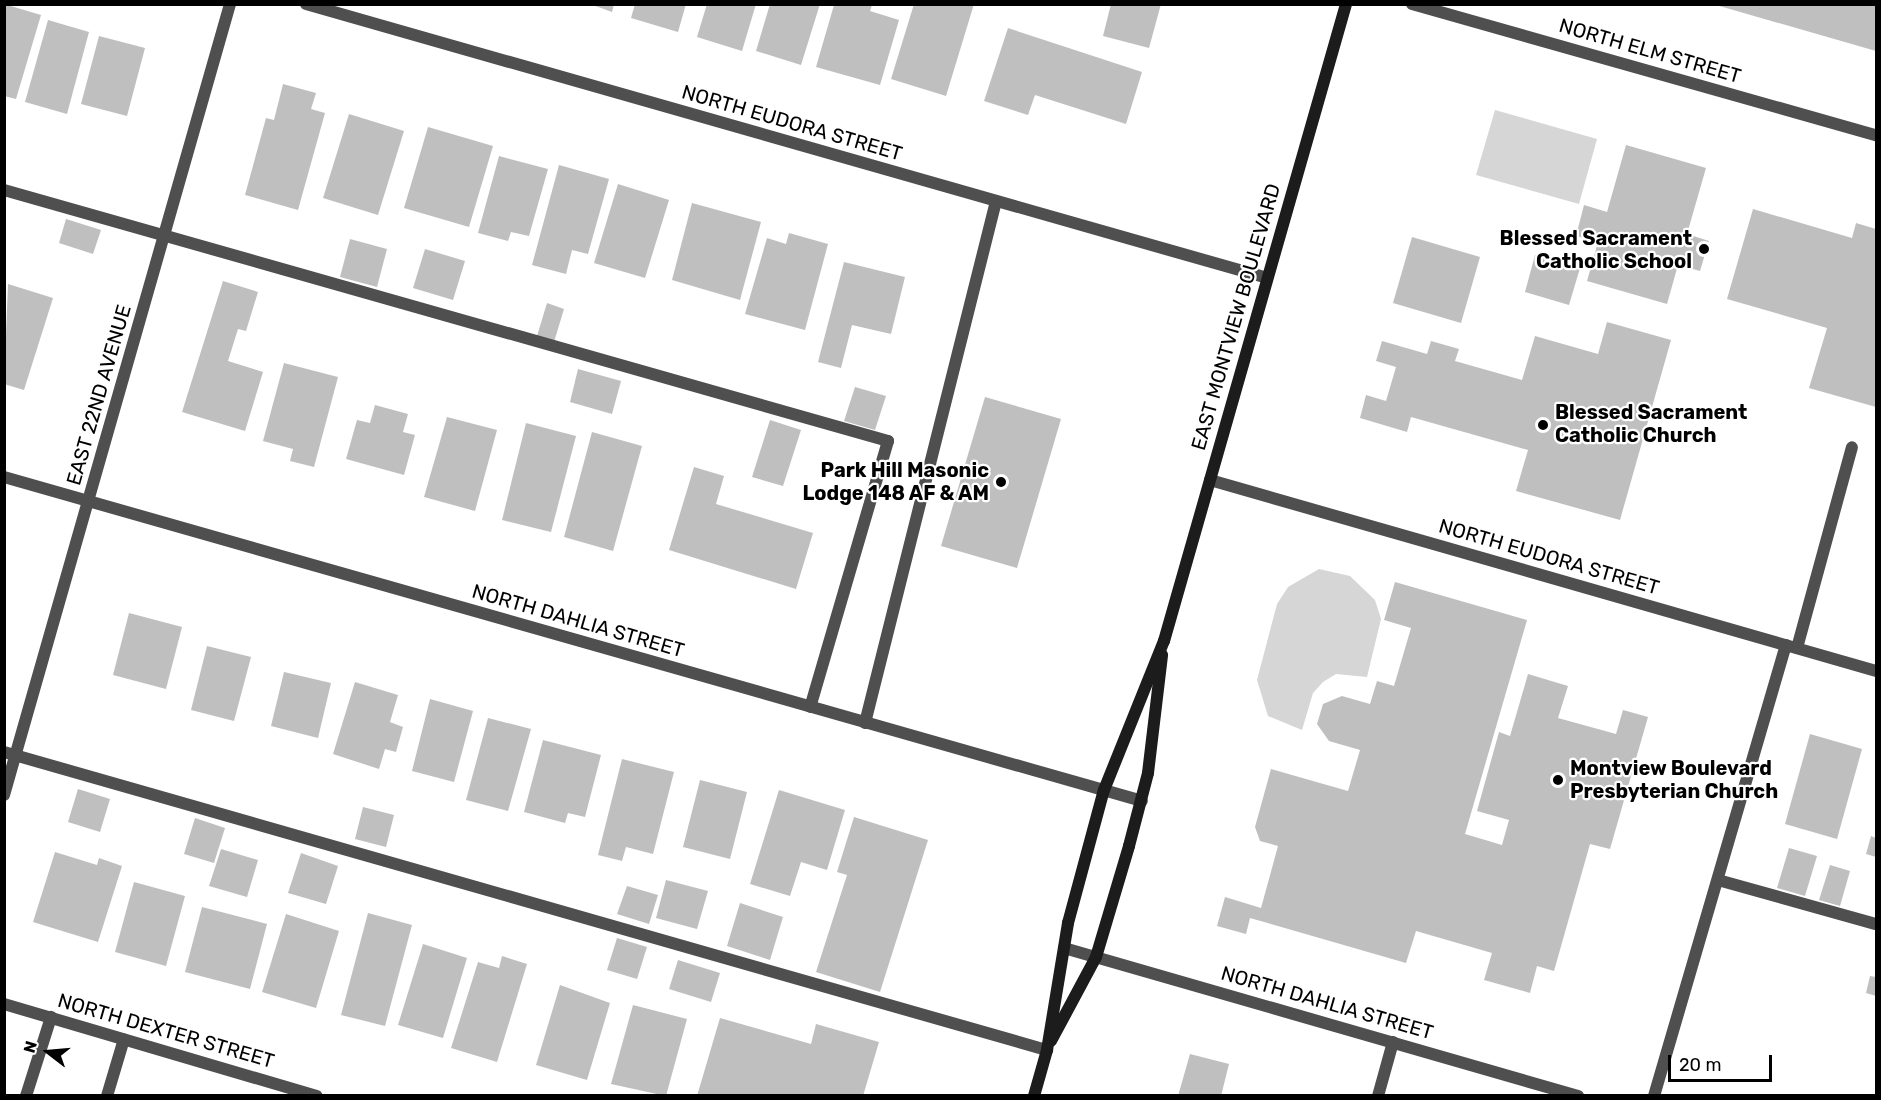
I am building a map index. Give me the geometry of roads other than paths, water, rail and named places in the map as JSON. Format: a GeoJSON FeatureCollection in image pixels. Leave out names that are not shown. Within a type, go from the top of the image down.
{"type":"FeatureCollection","features":[{"type":"Feature","properties":{"kind":"street","name":"EAST 22ND AVENUE"},"geometry":{"type":"LineString","coordinates":[[4,795],[10,754],[89,501],[230,4]]}},
{"type":"Feature","properties":{"kind":"street","name":"NORTH EUDORA STREET"},"geometry":{"type":"LineString","coordinates":[[306,4],[1267,278]]}},
{"type":"Feature","properties":{"kind":"street","name":"EAST MONTVIEW BOULEVARD"},"geometry":{"type":"LineString","coordinates":[[1034,1095],[1047,1050],[1064,948],[1104,790],[1164,641],[1346,4]]}},
{"type":"Feature","properties":{"kind":"street","name":"NORTH ELM STREET"},"geometry":{"type":"LineString","coordinates":[[1412,4],[1876,135]]}},
{"type":"Feature","properties":{"kind":"street"},"geometry":{"type":"LineString","coordinates":[[4,190],[888,441],[810,707]]}},
{"type":"Feature","properties":{"kind":"street"},"geometry":{"type":"LineString","coordinates":[[865,723],[996,201]]}},
{"type":"Feature","properties":{"kind":"street"},"geometry":{"type":"LineString","coordinates":[[1654,1095],[1852,447]]}},
{"type":"Feature","properties":{"kind":"street","name":"NORTH DAHLIA STREET"},"geometry":{"type":"LineString","coordinates":[[4,477],[1142,801]]}},
{"type":"Feature","properties":{"kind":"street","name":"NORTH EUDORA STREET"},"geometry":{"type":"LineString","coordinates":[[1210,480],[1876,671]]}},
{"type":"Feature","properties":{"kind":"street","name":"EAST MONTVIEW BOULEVARD"},"geometry":{"type":"LineString","coordinates":[[1047,1050],[1096,957],[1142,801],[1164,641]]}},
{"type":"Feature","properties":{"kind":"street"},"geometry":{"type":"LineString","coordinates":[[10,754],[1047,1050]]}},
{"type":"Feature","properties":{"kind":"street"},"geometry":{"type":"LineString","coordinates":[[1718,880],[1876,924]]}},
{"type":"Feature","properties":{"kind":"street","name":"NORTH DAHLIA STREET"},"geometry":{"type":"LineString","coordinates":[[1064,948],[1578,1095]]}},
{"type":"Feature","properties":{"kind":"street","name":"NORTH DEXTER STREET"},"geometry":{"type":"LineString","coordinates":[[4,1004],[317,1095]]}},
{"type":"Feature","properties":{"kind":"street"},"geometry":{"type":"LineString","coordinates":[[26,1095],[51,1017]]}},
{"type":"Feature","properties":{"kind":"street"},"geometry":{"type":"LineString","coordinates":[[107,1095],[124,1039]]}},
{"type":"Feature","properties":{"kind":"street"},"geometry":{"type":"LineString","coordinates":[[1378,1095],[1393,1042]]}},
{"type":"Feature","properties":{"kind":"place","name":"Blessed Sacrament Catholic School"},"geometry":{"type":"Point","coordinates":[1704,249]}},
{"type":"Feature","properties":{"kind":"place","name":"Blessed Sacrament Catholic Church"},"geometry":{"type":"Point","coordinates":[1543,425]}},
{"type":"Feature","properties":{"kind":"place","name":"Park Hill Masonic Lodge 148 AF & AM"},"geometry":{"type":"Point","coordinates":[1001,482]}},
{"type":"Feature","properties":{"kind":"place","name":"Montview Boulevard Presbyterian Church"},"geometry":{"type":"Point","coordinates":[1558,780]}}]}
